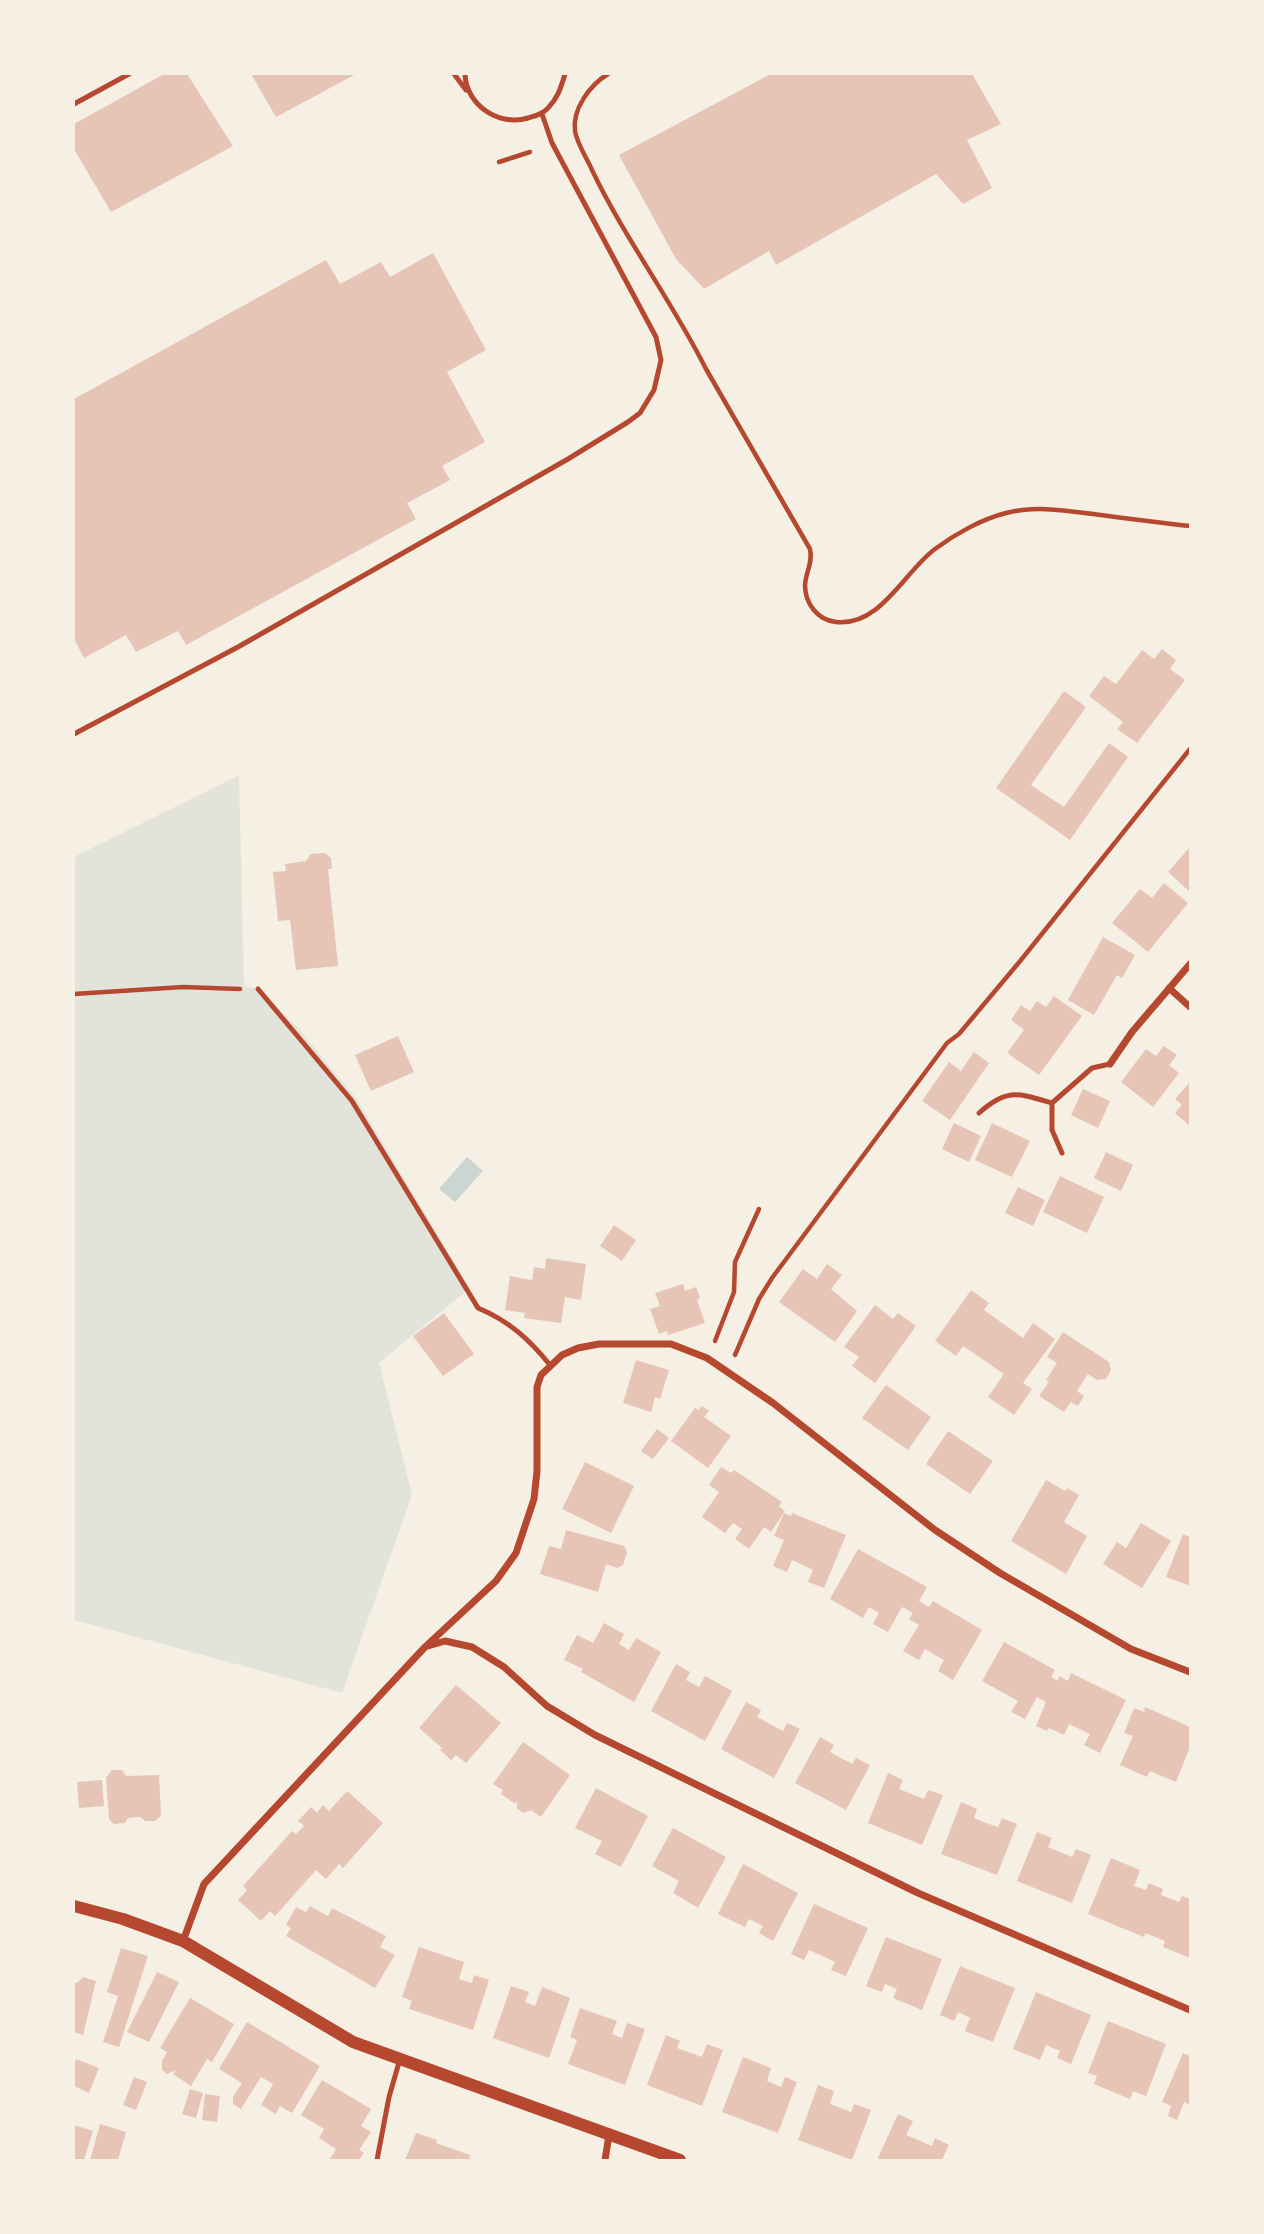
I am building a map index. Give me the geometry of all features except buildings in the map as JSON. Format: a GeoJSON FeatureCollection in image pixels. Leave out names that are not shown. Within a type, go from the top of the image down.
{"type":"FeatureCollection","features":[{"type":"Feature","properties":{"kind":"street"},"geometry":{"type":"LineString","coordinates":[[1110,1064],[1132,1032],[1191,964]]}},
{"type":"Feature","properties":{"kind":"street"},"geometry":{"type":"LineString","coordinates":[[1169,988],[1191,1007]]}},
{"type":"Feature","properties":{"kind":"street"},"geometry":{"type":"LineString","coordinates":[[183,1941],[204,1884],[425,1647],[496,1581],[516,1553],[534,1499],[537,1471],[537,1387],[541,1375],[550,1364],[570,1352],[599,1344],[671,1344],[707,1358],[773,1403],[934,1530],[1000,1573],[1131,1649],[1191,1672]]}},
{"type":"Feature","properties":{"kind":"street"},"geometry":{"type":"LineString","coordinates":[[425,1647],[445,1641],[472,1647],[504,1667],[547,1706],[595,1735],[918,1893],[1191,2010]]}},
{"type":"Feature","properties":{"kind":"street"},"geometry":{"type":"LineString","coordinates":[[74,1906],[123,1919],[183,1941],[353,2042],[680,2161]]}},
{"type":"Feature","properties":{"kind":"street"},"geometry":{"type":"LineString","coordinates":[[605,2161],[609,2135]]}},
{"type":"Feature","properties":{"kind":"lane"},"geometry":{"type":"LineString","coordinates":[[74,104],[129,74]]}},
{"type":"Feature","properties":{"kind":"lane"},"geometry":{"type":"LineString","coordinates":[[454,74],[487,113],[502,120],[518,121],[542,114],[558,96],[565,74]]}},
{"type":"Feature","properties":{"kind":"lane"},"geometry":{"type":"LineString","coordinates":[[465,74],[470,95]]}},
{"type":"Feature","properties":{"kind":"lane"},"geometry":{"type":"LineString","coordinates":[[74,734],[238,647],[568,459],[640,413],[654,390],[661,360],[656,337],[552,143],[542,114]]}},
{"type":"Feature","properties":{"kind":"lane"},"geometry":{"type":"LineString","coordinates":[[258,989],[352,1101],[478,1308],[496,1315],[514,1328],[531,1342],[550,1364]]}},
{"type":"Feature","properties":{"kind":"lane"},"geometry":{"type":"LineString","coordinates":[[1062,1153],[1052,1130],[1052,1103],[1092,1069],[1110,1064]]}},
{"type":"Feature","properties":{"kind":"lane"},"geometry":{"type":"LineString","coordinates":[[979,1113],[1006,1094],[1030,1096],[1052,1103]]}},
{"type":"Feature","properties":{"kind":"lane"},"geometry":{"type":"LineString","coordinates":[[377,2161],[389,2097],[400,2059]]}},
{"type":"Feature","properties":{"kind":"path"},"geometry":{"type":"LineString","coordinates":[[608,74],[590,89],[580,106],[575,134],[601,188],[693,342],[810,549],[812,559],[805,585],[808,602],[817,616],[834,622],[853,622],[878,607],[934,549],[971,527],[1004,513],[1040,507],[1191,526]]}},
{"type":"Feature","properties":{"kind":"path"},"geometry":{"type":"LineString","coordinates":[[499,162],[530,152]]}},
{"type":"Feature","properties":{"kind":"path"},"geometry":{"type":"LineString","coordinates":[[729,1372],[759,1299],[772,1278],[947,1043],[959,1034],[1021,960],[1191,749]]}},
{"type":"Feature","properties":{"kind":"path"},"geometry":{"type":"LineString","coordinates":[[74,994],[183,987],[258,989]]}},
{"type":"Feature","properties":{"kind":"path"},"geometry":{"type":"LineString","coordinates":[[707,1358],[724,1322],[734,1292],[735,1262],[759,1209]]}},
{"type":"Feature","properties":{"kind":"shaded area"},"geometry":{"type":"Polygon","coordinates":[[[239,775],[244,986],[258,989],[297,1027],[356,1098],[470,1288],[379,1363],[412,1495],[342,1693],[74,1620],[74,857],[239,775]]]}},
{"type":"Feature","properties":{"kind":"shaded area"},"geometry":{"type":"Polygon","coordinates":[[[467,1157],[483,1171],[455,1202],[439,1189],[467,1157]]]}}]}
